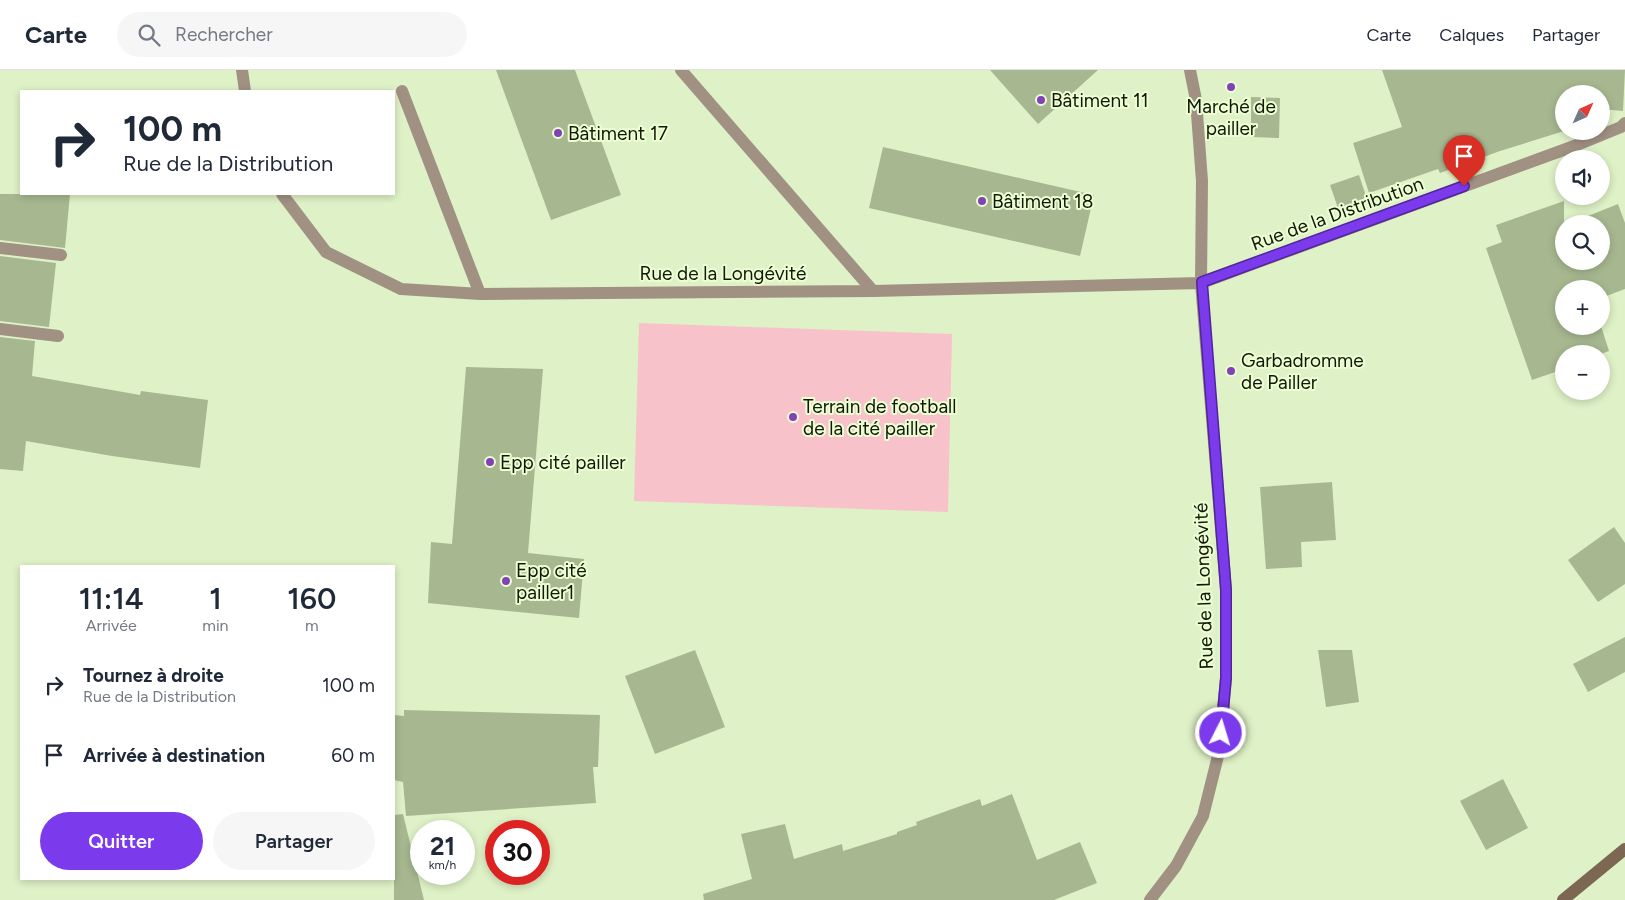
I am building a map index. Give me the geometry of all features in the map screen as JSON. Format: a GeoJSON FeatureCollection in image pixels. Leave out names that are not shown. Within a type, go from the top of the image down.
{"type":"FeatureCollection","features":[{"type":"Feature","properties":{"kind":"main road"},"geometry":{"type":"LineString","coordinates":[[1563,900],[1625,849]]}},
{"type":"Feature","properties":{"kind":"street"},"geometry":{"type":"LineString","coordinates":[[242,70],[245,90]]}},
{"type":"Feature","properties":{"kind":"street"},"geometry":{"type":"LineString","coordinates":[[681,70],[873,291]]}},
{"type":"Feature","properties":{"kind":"street","name":"Rue de la Longévité"},"geometry":{"type":"LineString","coordinates":[[1150,900],[1176,866],[1204,816],[1219,752],[1226,678],[1226,590],[1202,282],[1202,180],[1196,100],[1190,70]]}},
{"type":"Feature","properties":{"kind":"street"},"geometry":{"type":"LineString","coordinates":[[402,91],[480,294]]}},
{"type":"Feature","properties":{"kind":"street","name":"Rue de la Distribution"},"geometry":{"type":"LineString","coordinates":[[1202,282],[1577,145],[1622,127],[1625,123]]}},
{"type":"Feature","properties":{"kind":"street","name":"Rue de la Longévité"},"geometry":{"type":"LineString","coordinates":[[283,195],[326,252],[401,289],[480,294],[873,291],[1202,282]]}},
{"type":"Feature","properties":{"kind":"street"},"geometry":{"type":"LineString","coordinates":[[0,248],[61,256]]}},
{"type":"Feature","properties":{"kind":"street"},"geometry":{"type":"LineString","coordinates":[[0,329],[58,336]]}},
{"type":"Feature","properties":{"kind":"shaded area","name":"Terrain de football de la cité pailler"},"geometry":{"type":"Polygon","coordinates":[[[639,323],[952,334],[948,512],[634,501],[639,323]]]}},
{"type":"Feature","properties":{"kind":"building","name":"Bâtiment 17"},"geometry":{"type":"Polygon","coordinates":[[[496,70],[575,70],[621,195],[551,220],[496,70]]]}},
{"type":"Feature","properties":{"kind":"building","name":"Bâtiment 11"},"geometry":{"type":"Polygon","coordinates":[[[990,70],[1098,70],[1038,124],[990,70]]]}},
{"type":"Feature","properties":{"kind":"building"},"geometry":{"type":"Polygon","coordinates":[[[1382,70],[1625,70],[1623,111],[1610,110],[1610,85],[1555,85],[1555,134],[1440,173],[1438,169],[1369,193],[1353,143],[1402,127],[1382,70]]]}},
{"type":"Feature","properties":{"kind":"building"},"geometry":{"type":"Polygon","coordinates":[[[1251,97],[1280,98],[1279,138],[1251,137],[1251,97]]]}},
{"type":"Feature","properties":{"kind":"building","name":"Bâtiment 18"},"geometry":{"type":"Polygon","coordinates":[[[883,147],[1094,195],[1080,256],[869,208],[883,147]]]}},
{"type":"Feature","properties":{"kind":"building"},"geometry":{"type":"Polygon","coordinates":[[[1359,175],[1367,199],[1338,208],[1330,185],[1359,175]]]}},
{"type":"Feature","properties":{"kind":"building"},"geometry":{"type":"Polygon","coordinates":[[[0,194],[70,195],[65,248],[0,240],[0,194]]]}},
{"type":"Feature","properties":{"kind":"building"},"geometry":{"type":"Polygon","coordinates":[[[1555,204],[1564,205],[1564,215],[1555,215],[1555,270],[1610,270],[1610,215],[1590,215],[1618,204],[1625,223],[1625,289],[1610,295],[1610,280],[1555,280],[1555,335],[1604,335],[1607,345],[1555,345],[1555,372],[1532,380],[1486,248],[1502,242],[1496,225],[1555,204]]]}},
{"type":"Feature","properties":{"kind":"building"},"geometry":{"type":"Polygon","coordinates":[[[0,256],[56,263],[49,327],[0,321],[0,256]]]}},
{"type":"Feature","properties":{"kind":"building"},"geometry":{"type":"Polygon","coordinates":[[[0,337],[35,341],[32,376],[140,395],[141,391],[208,400],[200,468],[112,456],[26,441],[23,471],[0,469],[0,337]]]}},
{"type":"Feature","properties":{"kind":"building"},"geometry":{"type":"Polygon","coordinates":[[[466,367],[543,369],[528,553],[584,559],[579,618],[428,603],[431,542],[452,544],[466,367]]]}},
{"type":"Feature","properties":{"kind":"building"},"geometry":{"type":"Polygon","coordinates":[[[1332,482],[1336,540],[1301,542],[1302,567],[1266,569],[1260,487],[1332,482]]]}},
{"type":"Feature","properties":{"kind":"building"},"geometry":{"type":"Polygon","coordinates":[[[1614,527],[1625,543],[1625,584],[1598,602],[1568,560],[1614,527]]]}},
{"type":"Feature","properties":{"kind":"building"},"geometry":{"type":"Polygon","coordinates":[[[1625,637],[1625,672],[1588,692],[1573,664],[1625,637]]]}},
{"type":"Feature","properties":{"kind":"building"},"geometry":{"type":"Polygon","coordinates":[[[695,650],[725,727],[655,754],[625,676],[695,650]]]}},
{"type":"Feature","properties":{"kind":"building"},"geometry":{"type":"Polygon","coordinates":[[[1318,650],[1352,650],[1359,702],[1326,707],[1318,650]]]}},
{"type":"Feature","properties":{"kind":"building"},"geometry":{"type":"Polygon","coordinates":[[[404,710],[600,715],[598,767],[593,767],[596,803],[406,816],[403,782],[395,780],[395,715],[404,716],[404,710]]]}},
{"type":"Feature","properties":{"kind":"building"},"geometry":{"type":"Polygon","coordinates":[[[1503,779],[1528,828],[1486,850],[1460,801],[1503,779]]]}},
{"type":"Feature","properties":{"kind":"building"},"geometry":{"type":"Polygon","coordinates":[[[1012,794],[1037,860],[1080,842],[1097,883],[1054,900],[704,900],[703,894],[752,879],[741,834],[785,824],[794,859],[842,844],[843,851],[897,834],[897,832],[917,825],[916,822],[980,799],[982,806],[1012,794]]]}},
{"type":"Feature","properties":{"kind":"building"},"geometry":{"type":"Polygon","coordinates":[[[403,814],[410,843],[410,885],[420,885],[424,900],[394,900],[395,815],[403,814]]]}},
{"type":"Feature","properties":{"kind":"place","name":"Marché de pailler"},"geometry":{"type":"Point","coordinates":[1231,87]}},
{"type":"Feature","properties":{"kind":"place","name":"Bâtiment 11"},"geometry":{"type":"Point","coordinates":[1041,100]}},
{"type":"Feature","properties":{"kind":"place","name":"Bâtiment 17"},"geometry":{"type":"Point","coordinates":[558,133]}},
{"type":"Feature","properties":{"kind":"place","name":"Bâtiment 18"},"geometry":{"type":"Point","coordinates":[982,201]}},
{"type":"Feature","properties":{"kind":"place","name":"Garbadromme de Pailler"},"geometry":{"type":"Point","coordinates":[1231,371]}},
{"type":"Feature","properties":{"kind":"place","name":"Terrain de football de la cité pailler"},"geometry":{"type":"Point","coordinates":[793,417]}},
{"type":"Feature","properties":{"kind":"place","name":"Epp cité pailler"},"geometry":{"type":"Point","coordinates":[490,462]}},
{"type":"Feature","properties":{"kind":"place","name":"Epp cité pailler1"},"geometry":{"type":"Point","coordinates":[506,581]}},
{"type":"Feature","properties":{"kind":"route"},"geometry":{"type":"LineString","coordinates":[[1221,733],[1226,678],[1226,590],[1202,282],[1464,186]]}}]}
